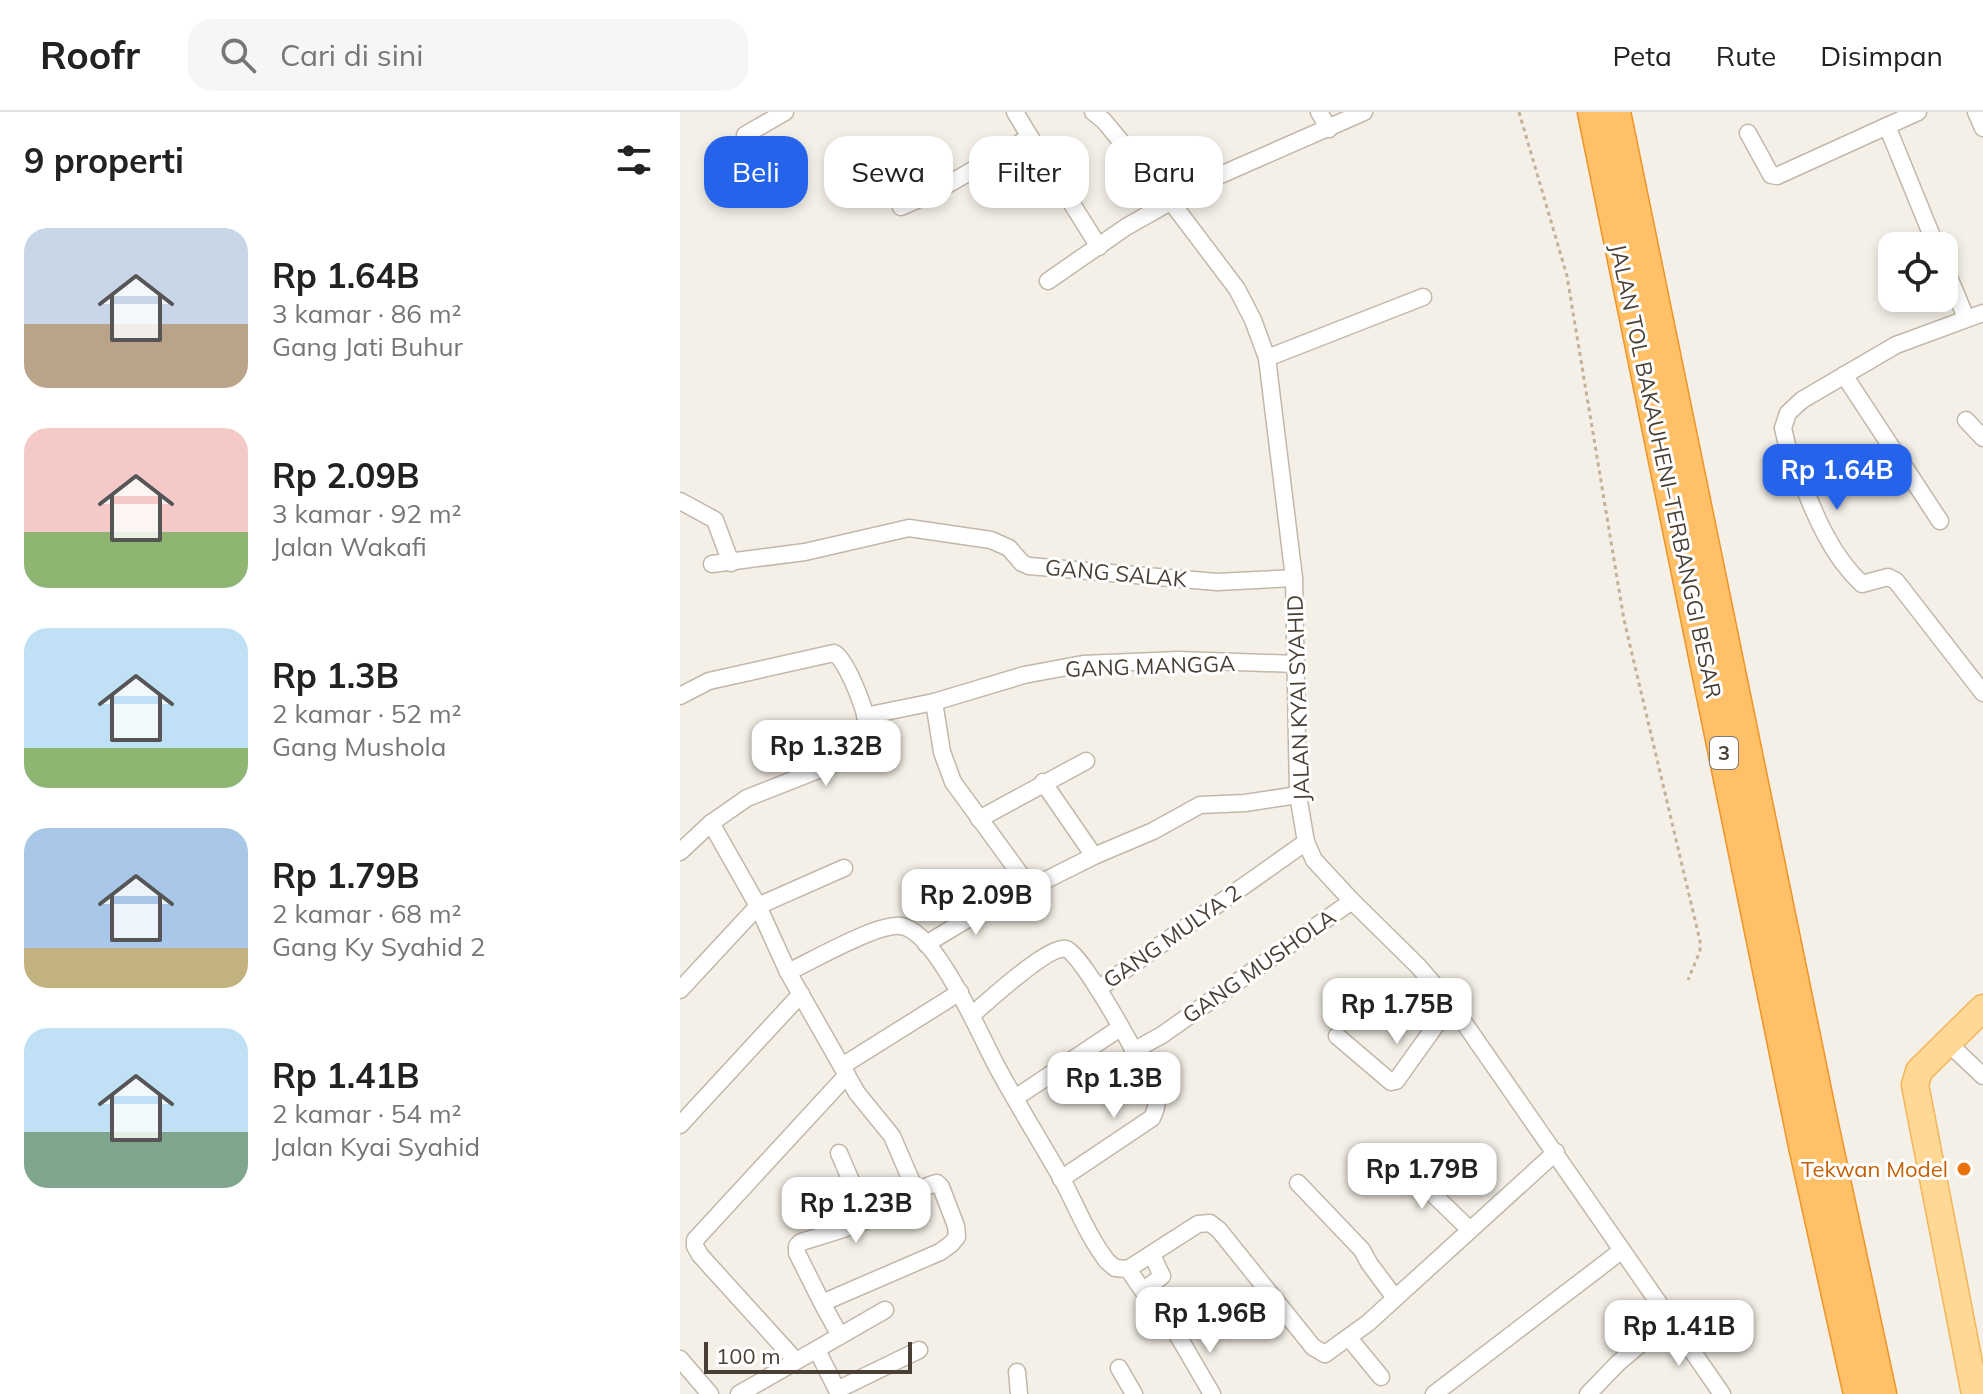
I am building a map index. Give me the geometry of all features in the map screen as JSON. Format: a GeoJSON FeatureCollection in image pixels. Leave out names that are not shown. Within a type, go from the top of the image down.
{"type":"FeatureCollection","features":[{"type":"Feature","properties":{"kind":"highway","name":"JALAN TOL BAKAUHENI–TERBANGGI BESAR"},"geometry":{"type":"LineString","coordinates":[[1593,112],[1804,1146],[1859,1394]]}},
{"type":"Feature","properties":{"kind":"highway","name":"JALAN TOL BAKAUHENI–TERBANGGI BESAR"},"geometry":{"type":"LineString","coordinates":[[1615,112],[1881,1394]]}},
{"type":"Feature","properties":{"kind":"main road"},"geometry":{"type":"LineString","coordinates":[[1978,1370],[1915,1085],[1919,1071],[1946,1041],[1983,1008]]}},
{"type":"Feature","properties":{"kind":"street"},"geometry":{"type":"LineString","coordinates":[[745,135],[785,112]]}},
{"type":"Feature","properties":{"kind":"street"},"geometry":{"type":"LineString","coordinates":[[1015,112],[1029,136]]}},
{"type":"Feature","properties":{"kind":"street"},"geometry":{"type":"LineString","coordinates":[[1319,112],[1329,129]]}},
{"type":"Feature","properties":{"kind":"street"},"geometry":{"type":"LineString","coordinates":[[1223,174],[1364,112]]}},
{"type":"Feature","properties":{"kind":"street"},"geometry":{"type":"LineString","coordinates":[[1748,133],[1765,168],[1771,175],[1777,176],[1918,112]]}},
{"type":"Feature","properties":{"kind":"street"},"geometry":{"type":"LineString","coordinates":[[1976,112],[1983,128]]}},
{"type":"Feature","properties":{"kind":"street","name":"JALAN KYAI SYAHID"},"geometry":{"type":"LineString","coordinates":[[1104,115],[1120,136]]}},
{"type":"Feature","properties":{"kind":"street"},"geometry":{"type":"LineString","coordinates":[[1887,126],[1930,232]]}},
{"type":"Feature","properties":{"kind":"street"},"geometry":{"type":"LineString","coordinates":[[1075,208],[1099,247]]}},
{"type":"Feature","properties":{"kind":"street"},"geometry":{"type":"LineString","coordinates":[[1048,281],[1126,227],[1162,208]]}},
{"type":"Feature","properties":{"kind":"street","name":"JALAN KYAI SYAHID"},"geometry":{"type":"LineString","coordinates":[[1176,208],[1237,289],[1267,358],[1294,578],[1298,795],[1306,842],[1314,860],[1451,1004],[1722,1394]]}},
{"type":"Feature","properties":{"kind":"street"},"geometry":{"type":"LineString","coordinates":[[1267,358],[1423,297]]}},
{"type":"Feature","properties":{"kind":"street"},"geometry":{"type":"LineString","coordinates":[[1958,299],[1966,318]]}},
{"type":"Feature","properties":{"kind":"street"},"geometry":{"type":"LineString","coordinates":[[1983,313],[1896,345],[1802,400],[1788,413],[1783,428],[1787,445],[1827,540],[1845,569],[1862,584],[1888,577],[1896,581],[1983,693]]}},
{"type":"Feature","properties":{"kind":"street"},"geometry":{"type":"LineString","coordinates":[[1844,375],[1940,521]]}},
{"type":"Feature","properties":{"kind":"street"},"geometry":{"type":"LineString","coordinates":[[1966,420],[1983,438]]}},
{"type":"Feature","properties":{"kind":"street"},"geometry":{"type":"LineString","coordinates":[[680,501],[715,520],[731,563]]}},
{"type":"Feature","properties":{"kind":"street","name":"GANG SALAK"},"geometry":{"type":"LineString","coordinates":[[712,564],[805,552],[909,528],[991,540],[1009,548],[1022,563],[1029,566],[1217,582],[1294,578]]}},
{"type":"Feature","properties":{"kind":"street"},"geometry":{"type":"LineString","coordinates":[[680,696],[709,681],[834,653],[843,659],[871,738],[870,746],[864,752],[747,798],[711,823],[680,852]]}},
{"type":"Feature","properties":{"kind":"street","name":"GANG MANGGA"},"geometry":{"type":"LineString","coordinates":[[865,716],[934,702],[1024,675],[1083,664],[1179,660],[1297,664]]}},
{"type":"Feature","properties":{"kind":"street"},"geometry":{"type":"LineString","coordinates":[[934,702],[942,752],[953,782],[1031,889]]}},
{"type":"Feature","properties":{"kind":"street"},"geometry":{"type":"LineString","coordinates":[[979,819],[1086,761]]}},
{"type":"Feature","properties":{"kind":"street"},"geometry":{"type":"LineString","coordinates":[[1043,782],[1094,856]]}},
{"type":"Feature","properties":{"kind":"street"},"geometry":{"type":"LineString","coordinates":[[926,944],[966,920],[1200,805],[1245,803],[1298,795]]}},
{"type":"Feature","properties":{"kind":"street"},"geometry":{"type":"LineString","coordinates":[[711,823],[758,906],[788,972],[844,1070],[863,1102],[892,1136],[917,1194]]}},
{"type":"Feature","properties":{"kind":"street","name":"GANG MULYA 2"},"geometry":{"type":"LineString","coordinates":[[972,1015],[1048,952],[1058,949],[1074,952],[1098,989],[1306,842]]}},
{"type":"Feature","properties":{"kind":"street"},"geometry":{"type":"LineString","coordinates":[[680,990],[758,906],[844,868]]}},
{"type":"Feature","properties":{"kind":"street","name":"GANG MUSHOLA"},"geometry":{"type":"LineString","coordinates":[[1133,1051],[1162,1035],[1352,901]]}},
{"type":"Feature","properties":{"kind":"street"},"geometry":{"type":"LineString","coordinates":[[788,972],[872,932],[902,926],[911,930],[926,944],[960,992],[1100,1253],[1115,1268],[1128,1269],[1198,1224],[1205,1221],[1210,1223],[1219,1230],[1313,1347],[1325,1354],[1349,1338],[1395,1298],[1556,1152]]}},
{"type":"Feature","properties":{"kind":"street"},"geometry":{"type":"LineString","coordinates":[[1061,1179],[1152,1118],[1157,1106],[1154,1092],[1098,989]]}},
{"type":"Feature","properties":{"kind":"street"},"geometry":{"type":"LineString","coordinates":[[796,1361],[700,1255],[695,1240],[844,1070],[960,992]]}},
{"type":"Feature","properties":{"kind":"street"},"geometry":{"type":"LineString","coordinates":[[680,1125],[801,994]]}},
{"type":"Feature","properties":{"kind":"street"},"geometry":{"type":"LineString","coordinates":[[1337,1036],[1391,1082],[1396,1081],[1451,1004]]}},
{"type":"Feature","properties":{"kind":"street"},"geometry":{"type":"LineString","coordinates":[[1015,1098],[1120,1028]]}},
{"type":"Feature","properties":{"kind":"street"},"geometry":{"type":"LineString","coordinates":[[1946,1041],[1983,1076]]}},
{"type":"Feature","properties":{"kind":"street"},"geometry":{"type":"LineString","coordinates":[[839,1153],[868,1220]]}},
{"type":"Feature","properties":{"kind":"street"},"geometry":{"type":"LineString","coordinates":[[1401,1163],[1470,1230]]}},
{"type":"Feature","properties":{"kind":"street"},"geometry":{"type":"LineString","coordinates":[[822,1303],[951,1244],[957,1237],[956,1226],[937,1183],[868,1220],[797,1246],[797,1253],[822,1303],[839,1334]]}},
{"type":"Feature","properties":{"kind":"street"},"geometry":{"type":"LineString","coordinates":[[1298,1183],[1362,1250],[1395,1298]]}},
{"type":"Feature","properties":{"kind":"street"},"geometry":{"type":"LineString","coordinates":[[1434,1394],[1621,1251]]}},
{"type":"Feature","properties":{"kind":"street"},"geometry":{"type":"LineString","coordinates":[[1128,1269],[1143,1291],[1162,1276],[1152,1255]]}},
{"type":"Feature","properties":{"kind":"street"},"geometry":{"type":"LineString","coordinates":[[739,1394],[885,1310]]}},
{"type":"Feature","properties":{"kind":"street"},"geometry":{"type":"LineString","coordinates":[[1588,1394],[1618,1363],[1670,1319]]}},
{"type":"Feature","properties":{"kind":"street"},"geometry":{"type":"LineString","coordinates":[[1177,1334],[1212,1394]]}},
{"type":"Feature","properties":{"kind":"street"},"geometry":{"type":"LineString","coordinates":[[1349,1338],[1381,1377]]}},
{"type":"Feature","properties":{"kind":"street"},"geometry":{"type":"LineString","coordinates":[[817,1350],[838,1392],[919,1350]]}},
{"type":"Feature","properties":{"kind":"street"},"geometry":{"type":"LineString","coordinates":[[680,1359],[710,1394]]}},
{"type":"Feature","properties":{"kind":"street"},"geometry":{"type":"LineString","coordinates":[[1119,1368],[1134,1394]]}},
{"type":"Feature","properties":{"kind":"street"},"geometry":{"type":"LineString","coordinates":[[1017,1372],[1019,1394]]}},
{"type":"Feature","properties":{"kind":"path"},"geometry":{"type":"LineString","coordinates":[[1519,112],[1567,276],[1624,620],[1700,941],[1700,951],[1688,980]]}},
{"type":"Feature","properties":{"kind":"place","name":"Tekwan Model"},"geometry":{"type":"Point","coordinates":[1964,1169]}}]}
